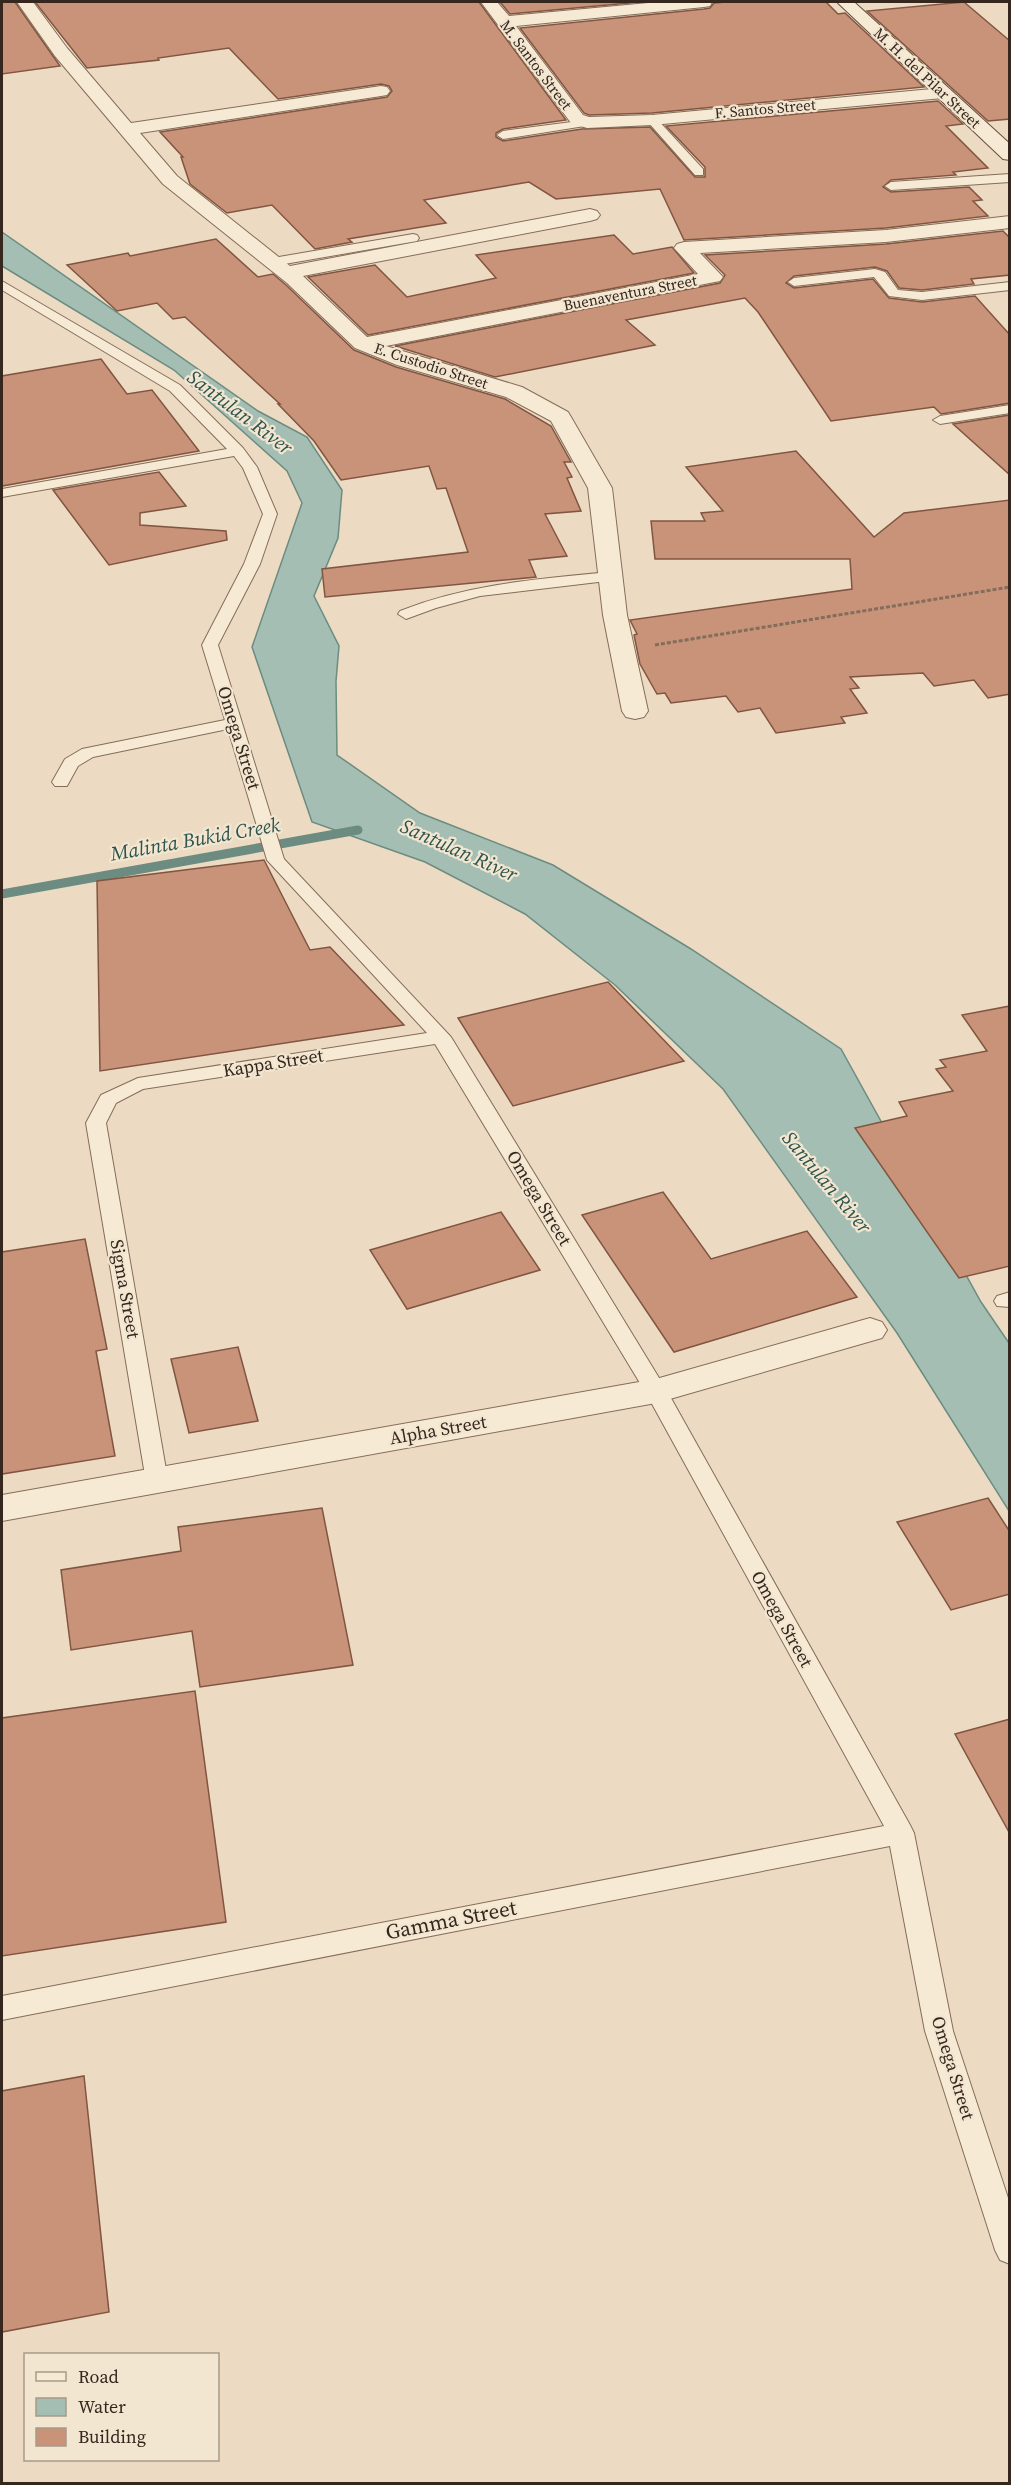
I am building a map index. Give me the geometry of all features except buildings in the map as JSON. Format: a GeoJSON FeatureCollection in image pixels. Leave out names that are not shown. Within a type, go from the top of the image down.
{"type":"FeatureCollection","features":[{"type":"Feature","properties":{"kind":"street","name":"E. Custodio Street"},"geometry":{"type":"LineString","coordinates":[[25,2],[61,52],[129,129],[170,180],[279,267],[362,344],[405,360],[514,392],[560,417],[600,488],[615,615],[635,711]]}},
{"type":"Feature","properties":{"kind":"street","name":"M. Santos Street"},"geometry":{"type":"LineString","coordinates":[[489,2],[578,119],[587,123]]}},
{"type":"Feature","properties":{"kind":"street"},"geometry":{"type":"LineString","coordinates":[[504,22],[704,2]]}},
{"type":"Feature","properties":{"kind":"street","name":"M. H. del Pilar Street"},"geometry":{"type":"LineString","coordinates":[[845,2],[1010,155]]}},
{"type":"Feature","properties":{"kind":"street"},"geometry":{"type":"LineString","coordinates":[[129,129],[381,92]]}},
{"type":"Feature","properties":{"kind":"street","name":"F. Santos Street"},"geometry":{"type":"LineString","coordinates":[[587,123],[652,120],[943,93]]}},
{"type":"Feature","properties":{"kind":"street"},"geometry":{"type":"LineString","coordinates":[[279,267],[590,215]]}},
{"type":"Feature","properties":{"kind":"street","name":"Buenaventura Street"},"geometry":{"type":"LineString","coordinates":[[362,344],[713,277],[684,248],[886,236],[1010,222]]}},
{"type":"Feature","properties":{"kind":"street","name":"Alpha Street"},"geometry":{"type":"LineString","coordinates":[[2,1508],[656,1392],[870,1330]]}},
{"type":"Feature","properties":{"kind":"lane"},"geometry":{"type":"LineString","coordinates":[[652,120],[699,172]]}},
{"type":"Feature","properties":{"kind":"lane"},"geometry":{"type":"LineString","coordinates":[[503,135],[587,123]]}},
{"type":"Feature","properties":{"kind":"lane"},"geometry":{"type":"LineString","coordinates":[[891,186],[1010,178]]}},
{"type":"Feature","properties":{"kind":"lane"},"geometry":{"type":"LineString","coordinates":[[279,267],[413,238]]}},
{"type":"Feature","properties":{"kind":"lane"},"geometry":{"type":"LineString","coordinates":[[794,282],[875,273],[880,275],[894,293],[922,296],[1010,286]]}},
{"type":"Feature","properties":{"kind":"lane","name":"Omega Street"},"geometry":{"type":"LineString","coordinates":[[2,285],[175,388],[238,451],[250,467],[270,514],[252,564],[210,645],[276,858],[441,1037],[656,1392],[901,1833],[939,2031],[1010,2250]]}},
{"type":"Feature","properties":{"kind":"lane"},"geometry":{"type":"LineString","coordinates":[[940,420],[1010,409]]}},
{"type":"Feature","properties":{"kind":"lane"},"geometry":{"type":"LineString","coordinates":[[2,493],[238,451]]}},
{"type":"Feature","properties":{"kind":"lane"},"geometry":{"type":"LineString","coordinates":[[406,614],[431,602],[485,590],[610,577]]}},
{"type":"Feature","properties":{"kind":"lane"},"geometry":{"type":"LineString","coordinates":[[61,782],[71,763],[88,753],[234,723]]}},
{"type":"Feature","properties":{"kind":"lane","name":"Kappa Street"},"geometry":{"type":"LineString","coordinates":[[108,1099],[138,1084],[441,1037]]}},
{"type":"Feature","properties":{"kind":"lane","name":"Sigma Street"},"geometry":{"type":"LineString","coordinates":[[108,1099],[96,1123],[157,1481]]}},
{"type":"Feature","properties":{"kind":"lane","name":"Gamma Street"},"geometry":{"type":"LineString","coordinates":[[2,2008],[901,1833]]}},
{"type":"Feature","properties":{"kind":"path"},"geometry":{"type":"LineString","coordinates":[[624,650],[1010,587]]}},
{"type":"Feature","properties":{"kind":"water","name":"Santulan River"},"geometry":{"type":"Polygon","coordinates":[[[2,232],[258,411],[307,437],[342,490],[338,538],[314,596],[339,646],[336,681],[337,755],[420,813],[553,865],[691,949],[841,1049],[981,1302],[1009,1343],[1009,1511],[897,1333],[723,1089],[615,985],[525,914],[425,862],[312,822],[252,647],[302,503],[287,471],[174,370],[2,266],[2,232]]]}},
{"type":"Feature","properties":{"kind":"waterway","name":"Malinta Bukid Creek"},"geometry":{"type":"LineString","coordinates":[[2,894],[358,830]]}}]}
